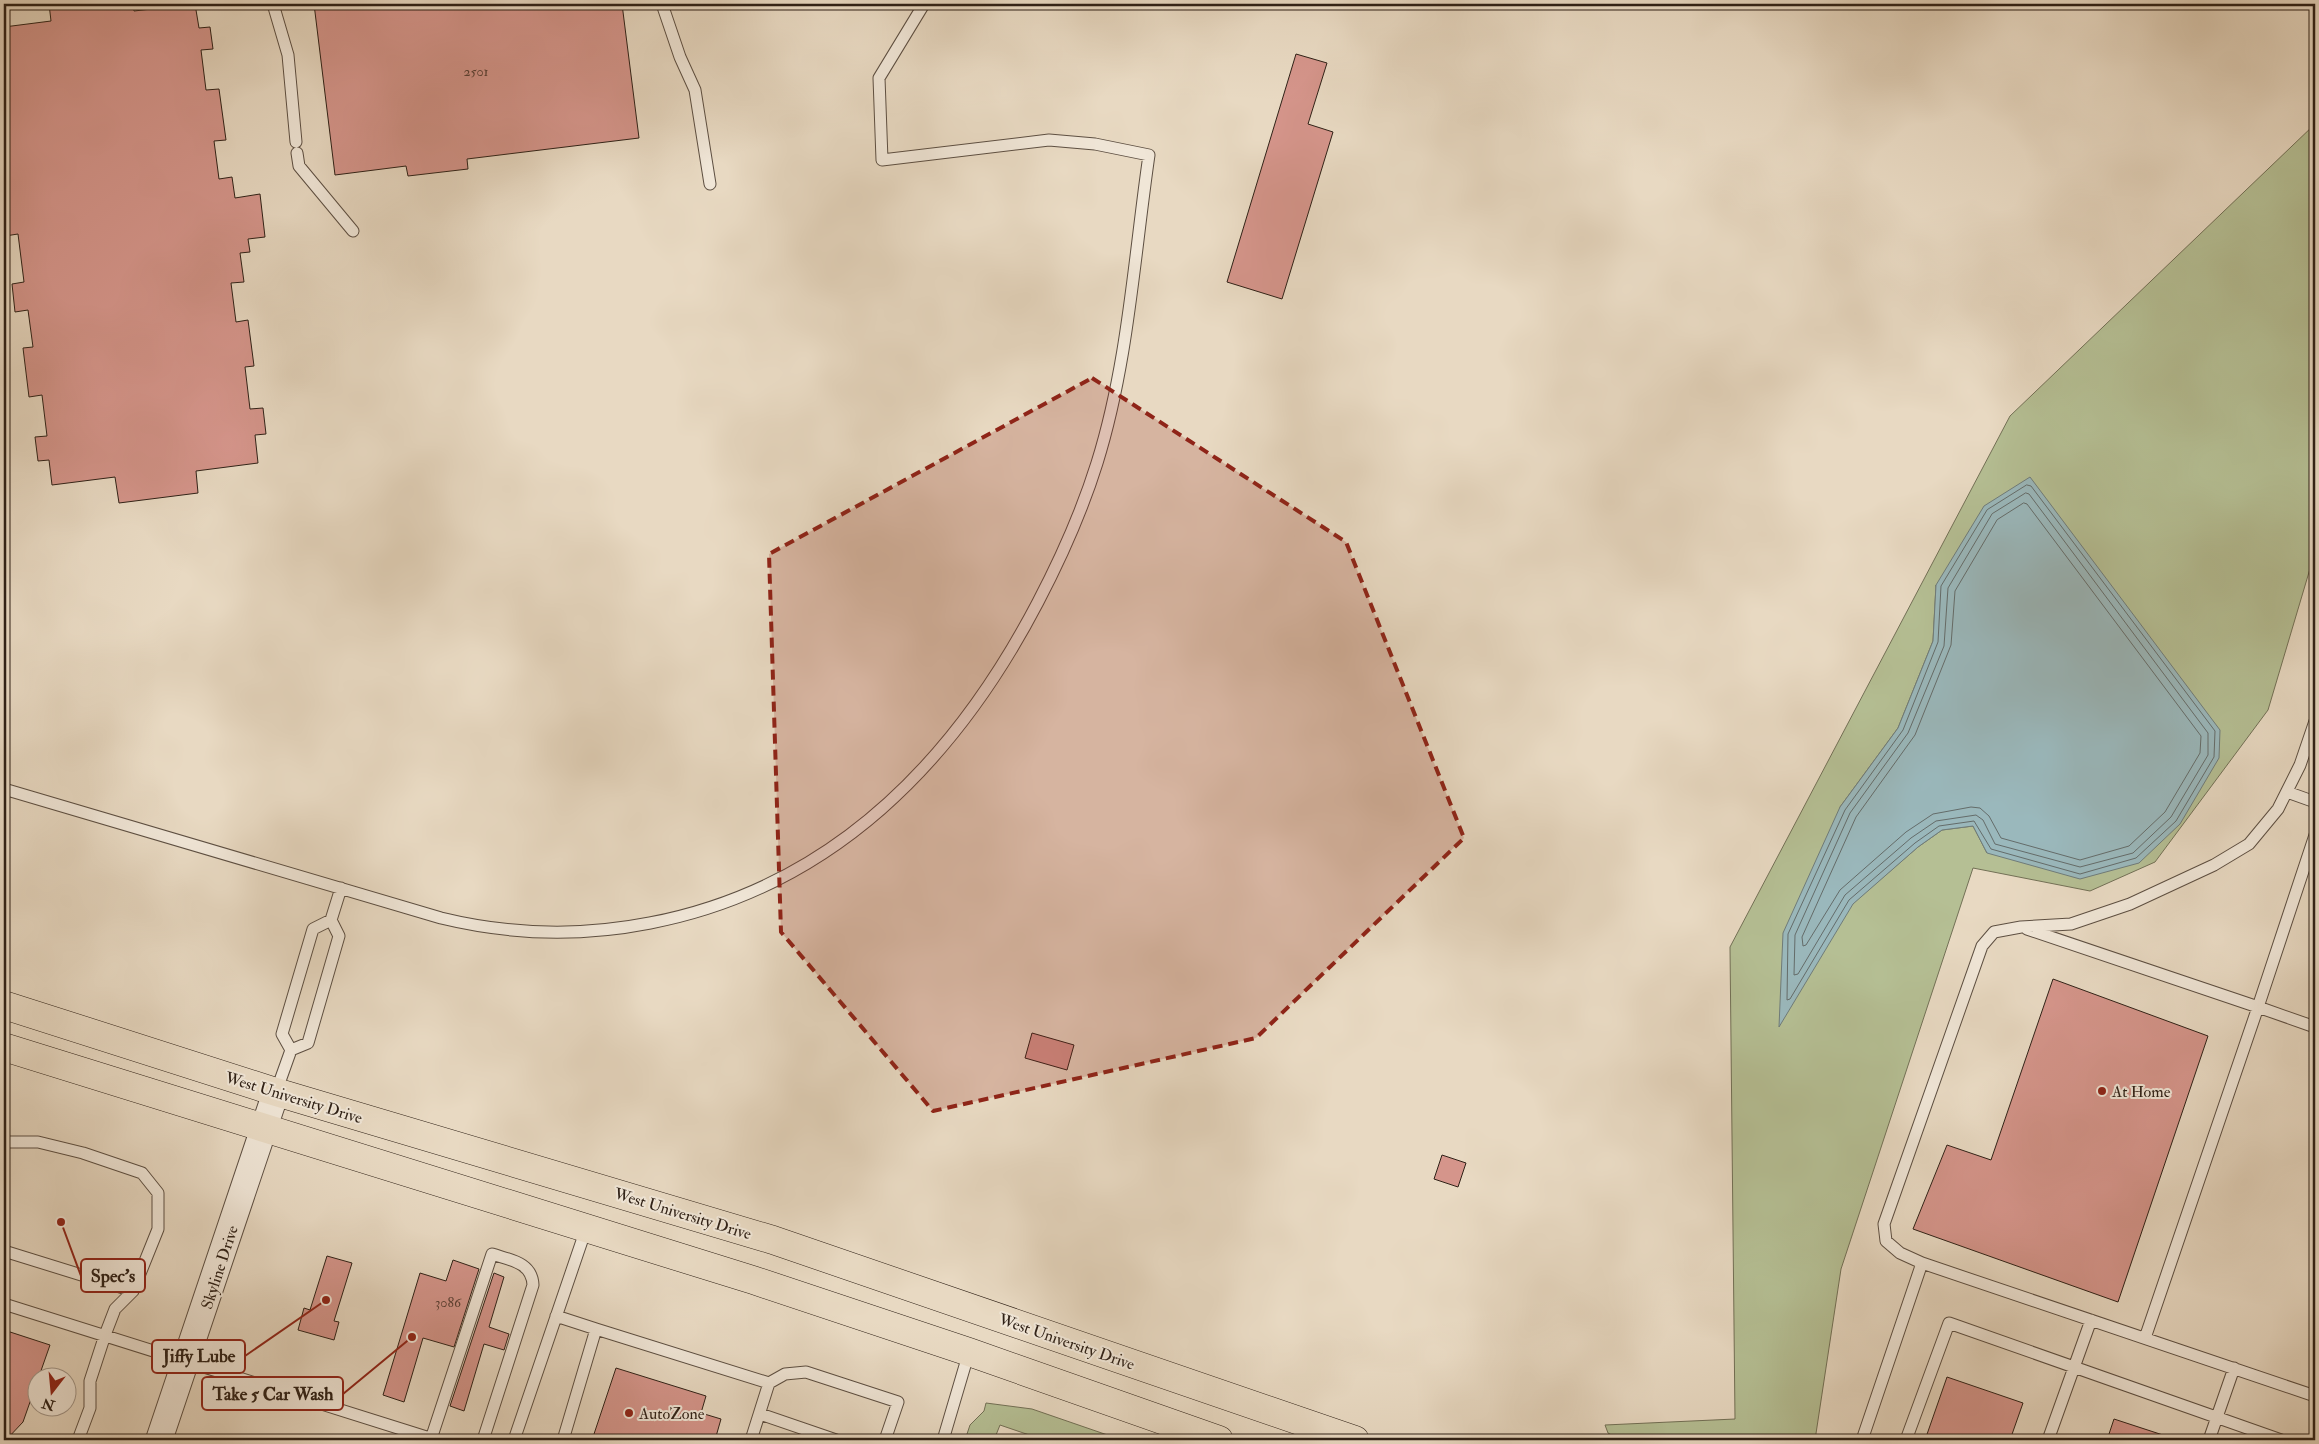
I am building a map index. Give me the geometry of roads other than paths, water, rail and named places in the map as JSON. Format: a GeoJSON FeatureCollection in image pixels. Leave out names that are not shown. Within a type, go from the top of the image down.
{"type":"FeatureCollection","features":[{"type":"Feature","properties":{"kind":"highway","name":"West University Drive"},"geometry":{"type":"LineString","coordinates":[[4,1005],[276,1092],[773,1240],[1355,1440]]}},
{"type":"Feature","properties":{"kind":"highway"},"geometry":{"type":"LineString","coordinates":[[4,1048],[754,1280],[969,1352],[1218,1440]]}},
{"type":"Feature","properties":{"kind":"highway"},"geometry":{"type":"LineString","coordinates":[[969,1352],[981,1312]]}},
{"type":"Feature","properties":{"kind":"highway"},"geometry":{"type":"LineString","coordinates":[[969,1352],[999,1335],[1014,1332],[1227,1406],[1255,1406]]}},
{"type":"Feature","properties":{"kind":"street","name":"Skyline Drive"},"geometry":{"type":"LineString","coordinates":[[159,1440],[188,1361],[276,1092]]}},
{"type":"Feature","properties":{"kind":"lane"},"geometry":{"type":"LineString","coordinates":[[273,4],[288,55],[299,166],[353,231]]}},
{"type":"Feature","properties":{"kind":"lane"},"geometry":{"type":"LineString","coordinates":[[662,4],[676,48],[695,90],[710,184]]}},
{"type":"Feature","properties":{"kind":"lane"},"geometry":{"type":"LineString","coordinates":[[4,789],[466,924],[537,932],[607,930],[674,918],[714,907],[756,891],[796,871],[823,855],[866,823],[932,760],[999,670],[1031,615],[1060,556],[1096,464],[1124,341],[1149,155],[1094,144],[1049,140],[882,160],[879,78],[924,4]]}},
{"type":"Feature","properties":{"kind":"lane"},"geometry":{"type":"LineString","coordinates":[[2315,720],[2300,765],[2278,809],[2249,844],[2214,866],[2130,904],[2071,924],[2020,927],[1994,932],[1982,946],[1884,1224],[1886,1241],[1900,1253],[1922,1263],[2315,1396]]}},
{"type":"Feature","properties":{"kind":"lane"},"geometry":{"type":"LineString","coordinates":[[2287,792],[2315,802]]}},
{"type":"Feature","properties":{"kind":"lane"},"geometry":{"type":"LineString","coordinates":[[2145,1338],[2315,835]]}},
{"type":"Feature","properties":{"kind":"lane"},"geometry":{"type":"LineString","coordinates":[[276,1092],[291,1050],[308,1043],[339,936],[331,920],[340,888]]}},
{"type":"Feature","properties":{"kind":"lane"},"geometry":{"type":"LineString","coordinates":[[291,1050],[282,1034],[313,929],[331,920]]}},
{"type":"Feature","properties":{"kind":"lane"},"geometry":{"type":"LineString","coordinates":[[2020,927],[2315,1027]]}},
{"type":"Feature","properties":{"kind":"lane"},"geometry":{"type":"LineString","coordinates":[[4,1142],[38,1142],[83,1153],[142,1173],[158,1193],[158,1229],[133,1291],[115,1309],[105,1335],[90,1381],[90,1408],[78,1440]]}},
{"type":"Feature","properties":{"kind":"lane"},"geometry":{"type":"LineString","coordinates":[[514,1440],[586,1229]]}},
{"type":"Feature","properties":{"kind":"lane"},"geometry":{"type":"LineString","coordinates":[[4,1250],[133,1291]]}},
{"type":"Feature","properties":{"kind":"lane"},"geometry":{"type":"LineString","coordinates":[[4,1304],[434,1439],[492,1254],[525,1265],[532,1275],[533,1285],[483,1440]]}},
{"type":"Feature","properties":{"kind":"lane"},"geometry":{"type":"LineString","coordinates":[[1862,1440],[1922,1263]]}},
{"type":"Feature","properties":{"kind":"lane"},"geometry":{"type":"LineString","coordinates":[[556,1316],[769,1383]]}},
{"type":"Feature","properties":{"kind":"lane"},"geometry":{"type":"LineString","coordinates":[[2048,1440],[2091,1320]]}},
{"type":"Feature","properties":{"kind":"lane"},"geometry":{"type":"LineString","coordinates":[[1906,1440],[1949,1323],[2281,1440]]}},
{"type":"Feature","properties":{"kind":"lane"},"geometry":{"type":"LineString","coordinates":[[562,1440],[596,1329]]}},
{"type":"Feature","properties":{"kind":"lane"},"geometry":{"type":"LineString","coordinates":[[943,1440],[969,1352]]}},
{"type":"Feature","properties":{"kind":"lane"},"geometry":{"type":"LineString","coordinates":[[2209,1440],[2234,1368]]}},
{"type":"Feature","properties":{"kind":"lane"},"geometry":{"type":"LineString","coordinates":[[751,1440],[769,1383],[785,1374],[806,1372],[898,1402],[885,1440]]}},
{"type":"Feature","properties":{"kind":"lane"},"geometry":{"type":"LineString","coordinates":[[760,1414],[836,1440]]}},
{"type":"Feature","properties":{"kind":"water"},"geometry":{"type":"Polygon","coordinates":[[[2030,477],[2220,730],[2219,758],[2180,824],[2139,863],[2080,879],[1987,853],[1973,826],[1942,830],[1918,847],[1853,904],[1779,1027],[1783,933],[1840,807],[1898,728],[1933,641],[1936,585],[1984,506],[2030,477]]]}},
{"type":"Feature","properties":{"kind":"place","name":"At Home"},"geometry":{"type":"Point","coordinates":[2102,1091]}},
{"type":"Feature","properties":{"kind":"place","name":"Spec's"},"geometry":{"type":"Point","coordinates":[61,1222]}},
{"type":"Feature","properties":{"kind":"place","name":"Jiffy Lube"},"geometry":{"type":"Point","coordinates":[326,1300]}},
{"type":"Feature","properties":{"kind":"place","name":"Take 5 Car Wash"},"geometry":{"type":"Point","coordinates":[412,1337]}},
{"type":"Feature","properties":{"kind":"place","name":"AutoZone"},"geometry":{"type":"Point","coordinates":[629,1413]}}]}
